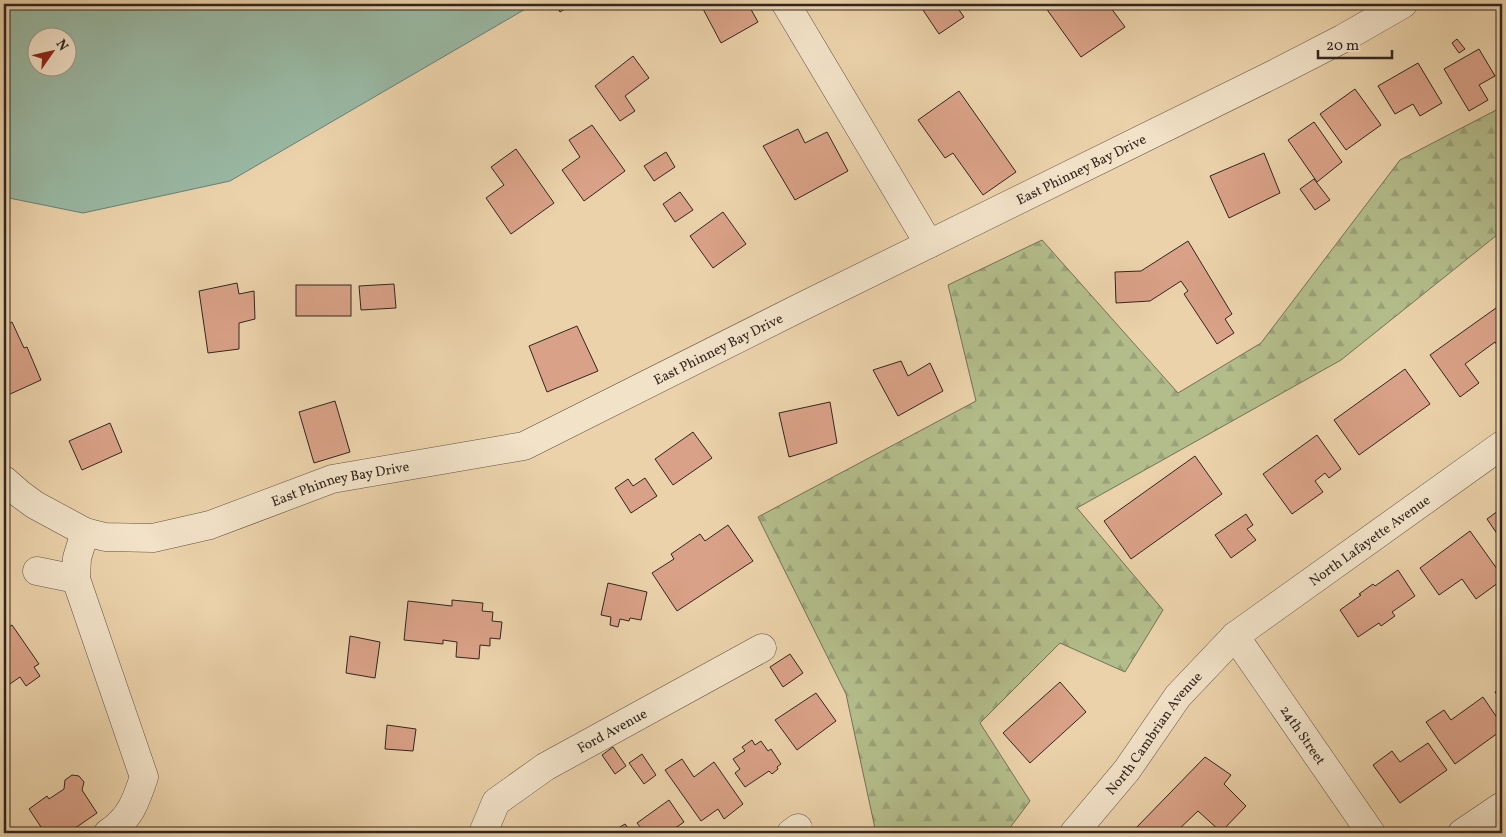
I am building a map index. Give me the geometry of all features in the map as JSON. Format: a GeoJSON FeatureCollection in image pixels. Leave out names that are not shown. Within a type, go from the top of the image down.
{"type":"FeatureCollection","features":[{"type":"Feature","properties":{"kind":"street"},"geometry":{"type":"LineString","coordinates":[[786,4],[930,244]]}},
{"type":"Feature","properties":{"kind":"street"},"geometry":{"type":"LineString","coordinates":[[1342,39],[1352,20],[1372,4]]}},
{"type":"Feature","properties":{"kind":"street","name":"East Phinney Bay Drive"},"geometry":{"type":"LineString","coordinates":[[4,480],[35,505],[85,532],[105,537],[153,538],[210,524],[332,479],[524,446],[1276,73],[1404,4]]}},
{"type":"Feature","properties":{"kind":"street","name":"North Lafayette Avenue"},"geometry":{"type":"LineString","coordinates":[[1236,636],[1502,445]]}},
{"type":"Feature","properties":{"kind":"street"},"geometry":{"type":"LineString","coordinates":[[85,532],[77,558],[76,579],[144,777],[136,800],[121,825],[108,833]]}},
{"type":"Feature","properties":{"kind":"street"},"geometry":{"type":"LineString","coordinates":[[37,571],[76,579]]}},
{"type":"Feature","properties":{"kind":"street","name":"North Cambrian Avenue"},"geometry":{"type":"LineString","coordinates":[[1074,833],[1127,770],[1178,696],[1236,636]]}},
{"type":"Feature","properties":{"kind":"street","name":"24th Street"},"geometry":{"type":"LineString","coordinates":[[1236,636],[1371,833]]}},
{"type":"Feature","properties":{"kind":"street","name":"Ford Avenue"},"geometry":{"type":"LineString","coordinates":[[482,833],[496,802],[545,767],[762,648]]}},
{"type":"Feature","properties":{"kind":"street"},"geometry":{"type":"LineString","coordinates":[[1462,833],[1502,806]]}},
{"type":"Feature","properties":{"kind":"green space"},"geometry":{"type":"Polygon","coordinates":[[[1502,107],[1502,231],[1341,360],[1077,508],[1163,610],[1125,672],[1060,643],[980,723],[1030,801],[1006,833],[876,833],[846,694],[758,517],[976,401],[948,285],[1042,240],[1178,393],[1261,343],[1400,160],[1502,107]]]}},
{"type":"Feature","properties":{"kind":"shaded area"},"geometry":{"type":"Polygon","coordinates":[[[4,4],[534,4],[230,181],[83,213],[4,197],[4,4]]]}},
{"type":"Feature","properties":{"kind":"building"},"geometry":{"type":"Polygon","coordinates":[[[555,4],[573,4],[560,12],[555,4]]]}},
{"type":"Feature","properties":{"kind":"building"},"geometry":{"type":"Polygon","coordinates":[[[708,4],[748,4],[758,22],[721,43],[702,7],[708,4]]]}},
{"type":"Feature","properties":{"kind":"building"},"geometry":{"type":"Polygon","coordinates":[[[919,4],[955,4],[964,17],[939,34],[919,4]]]}},
{"type":"Feature","properties":{"kind":"building"},"geometry":{"type":"Polygon","coordinates":[[[1043,4],[1108,4],[1125,27],[1081,57],[1043,4]]]}},
{"type":"Feature","properties":{"kind":"building"},"geometry":{"type":"Polygon","coordinates":[[[1457,39],[1465,49],[1459,53],[1452,43],[1457,39]]]}},
{"type":"Feature","properties":{"kind":"building"},"geometry":{"type":"Polygon","coordinates":[[[1479,49],[1495,76],[1479,85],[1488,100],[1469,111],[1444,69],[1479,49]]]}},
{"type":"Feature","properties":{"kind":"building"},"geometry":{"type":"Polygon","coordinates":[[[633,56],[649,78],[625,96],[635,111],[620,121],[595,86],[633,56]]]}},
{"type":"Feature","properties":{"kind":"building"},"geometry":{"type":"Polygon","coordinates":[[[1418,63],[1442,103],[1420,116],[1413,104],[1395,114],[1378,86],[1418,63]]]}},
{"type":"Feature","properties":{"kind":"building"},"geometry":{"type":"Polygon","coordinates":[[[1355,89],[1381,125],[1346,150],[1320,114],[1355,89]]]}},
{"type":"Feature","properties":{"kind":"building"},"geometry":{"type":"Polygon","coordinates":[[[959,91],[1016,172],[983,195],[953,153],[945,158],[918,120],[959,91]]]}},
{"type":"Feature","properties":{"kind":"building"},"geometry":{"type":"Polygon","coordinates":[[[1314,122],[1342,162],[1317,182],[1288,140],[1314,122]]]}},
{"type":"Feature","properties":{"kind":"building"},"geometry":{"type":"Polygon","coordinates":[[[592,125],[625,171],[584,201],[562,170],[580,157],[569,140],[592,125]]]}},
{"type":"Feature","properties":{"kind":"building"},"geometry":{"type":"Polygon","coordinates":[[[798,129],[805,143],[827,132],[848,171],[795,200],[763,146],[798,129]]]}},
{"type":"Feature","properties":{"kind":"building"},"geometry":{"type":"Polygon","coordinates":[[[516,149],[554,203],[511,234],[486,198],[504,185],[491,167],[516,149]]]}},
{"type":"Feature","properties":{"kind":"building"},"geometry":{"type":"Polygon","coordinates":[[[666,152],[675,167],[654,181],[644,166],[666,152]]]}},
{"type":"Feature","properties":{"kind":"building"},"geometry":{"type":"Polygon","coordinates":[[[1264,153],[1280,193],[1229,218],[1210,176],[1264,153]]]}},
{"type":"Feature","properties":{"kind":"building"},"geometry":{"type":"Polygon","coordinates":[[[1314,179],[1330,200],[1315,210],[1300,189],[1314,179]]]}},
{"type":"Feature","properties":{"kind":"building"},"geometry":{"type":"Polygon","coordinates":[[[680,192],[693,210],[675,222],[663,204],[680,192]]]}},
{"type":"Feature","properties":{"kind":"building"},"geometry":{"type":"Polygon","coordinates":[[[723,212],[746,244],[713,268],[690,236],[723,212]]]}},
{"type":"Feature","properties":{"kind":"building"},"geometry":{"type":"Polygon","coordinates":[[[1188,241],[1232,314],[1225,319],[1234,333],[1217,344],[1184,294],[1188,291],[1181,281],[1150,301],[1116,303],[1115,272],[1141,271],[1188,241]]]}},
{"type":"Feature","properties":{"kind":"building"},"geometry":{"type":"Polygon","coordinates":[[[237,283],[239,294],[254,291],[255,319],[239,323],[239,349],[208,353],[199,291],[237,283]]]}},
{"type":"Feature","properties":{"kind":"building"},"geometry":{"type":"Polygon","coordinates":[[[394,284],[396,308],[361,310],[359,286],[394,284]]]}},
{"type":"Feature","properties":{"kind":"building"},"geometry":{"type":"Polygon","coordinates":[[[296,285],[351,285],[351,316],[296,316],[296,285]]]}},
{"type":"Feature","properties":{"kind":"building"},"geometry":{"type":"Polygon","coordinates":[[[1496,308],[1502,318],[1502,353],[1495,342],[1465,364],[1479,383],[1460,397],[1430,355],[1496,308]]]}},
{"type":"Feature","properties":{"kind":"building"},"geometry":{"type":"Polygon","coordinates":[[[12,322],[24,348],[27,347],[41,380],[8,395],[6,390],[4,391],[4,326],[12,322]]]}},
{"type":"Feature","properties":{"kind":"building"},"geometry":{"type":"Polygon","coordinates":[[[577,326],[598,371],[547,392],[529,346],[577,326]]]}},
{"type":"Feature","properties":{"kind":"building"},"geometry":{"type":"Polygon","coordinates":[[[901,361],[908,376],[930,363],[943,391],[898,416],[873,370],[901,361]]]}},
{"type":"Feature","properties":{"kind":"building"},"geometry":{"type":"Polygon","coordinates":[[[1405,369],[1430,404],[1359,455],[1334,420],[1405,369]]]}},
{"type":"Feature","properties":{"kind":"building"},"geometry":{"type":"Polygon","coordinates":[[[335,401],[350,452],[314,463],[299,412],[335,401]]]}},
{"type":"Feature","properties":{"kind":"building"},"geometry":{"type":"Polygon","coordinates":[[[830,402],[837,443],[789,457],[779,413],[830,402]]]}},
{"type":"Feature","properties":{"kind":"building"},"geometry":{"type":"Polygon","coordinates":[[[110,423],[122,452],[82,470],[69,441],[110,423]]]}},
{"type":"Feature","properties":{"kind":"building"},"geometry":{"type":"Polygon","coordinates":[[[693,432],[712,458],[673,485],[655,459],[693,432]]]}},
{"type":"Feature","properties":{"kind":"building"},"geometry":{"type":"Polygon","coordinates":[[[1317,435],[1341,469],[1329,478],[1325,473],[1315,481],[1323,492],[1292,514],[1263,474],[1317,435]]]}},
{"type":"Feature","properties":{"kind":"building"},"geometry":{"type":"Polygon","coordinates":[[[1195,456],[1222,494],[1131,559],[1104,521],[1195,456]]]}},
{"type":"Feature","properties":{"kind":"building"},"geometry":{"type":"Polygon","coordinates":[[[645,478],[657,496],[631,513],[615,488],[628,479],[633,486],[645,478]]]}},
{"type":"Feature","properties":{"kind":"building"},"geometry":{"type":"Polygon","coordinates":[[[1502,508],[1502,541],[1487,519],[1502,508]]]}},
{"type":"Feature","properties":{"kind":"building"},"geometry":{"type":"Polygon","coordinates":[[[1246,514],[1253,525],[1247,529],[1256,540],[1231,558],[1215,535],[1246,514]]]}},
{"type":"Feature","properties":{"kind":"building"},"geometry":{"type":"Polygon","coordinates":[[[728,525],[753,561],[677,611],[652,573],[674,559],[671,554],[700,534],[705,541],[728,525]]]}},
{"type":"Feature","properties":{"kind":"building"},"geometry":{"type":"Polygon","coordinates":[[[1470,531],[1502,576],[1502,580],[1476,599],[1462,579],[1439,595],[1420,568],[1470,531]]]}},
{"type":"Feature","properties":{"kind":"building"},"geometry":{"type":"Polygon","coordinates":[[[1398,570],[1415,596],[1392,612],[1395,616],[1381,626],[1379,623],[1358,637],[1340,610],[1373,584],[1375,586],[1398,570]]]}},
{"type":"Feature","properties":{"kind":"building"},"geometry":{"type":"Polygon","coordinates":[[[608,583],[647,592],[641,620],[630,618],[629,621],[620,619],[618,627],[610,625],[611,617],[601,615],[608,583]]]}},
{"type":"Feature","properties":{"kind":"building"},"geometry":{"type":"Polygon","coordinates":[[[452,600],[483,603],[482,611],[493,612],[492,621],[502,622],[500,639],[490,638],[490,646],[480,645],[479,659],[456,657],[457,642],[443,640],[443,644],[404,640],[408,601],[452,606],[452,600]]]}},
{"type":"Feature","properties":{"kind":"building"},"geometry":{"type":"Polygon","coordinates":[[[12,625],[39,664],[34,667],[40,676],[26,686],[20,677],[4,688],[4,630],[12,625]]]}},
{"type":"Feature","properties":{"kind":"building"},"geometry":{"type":"Polygon","coordinates":[[[350,636],[380,642],[375,678],[346,673],[350,636]]]}},
{"type":"Feature","properties":{"kind":"building"},"geometry":{"type":"Polygon","coordinates":[[[790,654],[803,673],[783,687],[770,667],[790,654]]]}},
{"type":"Feature","properties":{"kind":"building"},"geometry":{"type":"Polygon","coordinates":[[[1060,682],[1086,712],[1030,763],[1003,733],[1060,682]]]}},
{"type":"Feature","properties":{"kind":"building"},"geometry":{"type":"Polygon","coordinates":[[[1502,687],[1502,703],[1495,692],[1502,687]]]}},
{"type":"Feature","properties":{"kind":"building"},"geometry":{"type":"Polygon","coordinates":[[[816,693],[836,721],[797,750],[775,720],[816,693]]]}},
{"type":"Feature","properties":{"kind":"building"},"geometry":{"type":"Polygon","coordinates":[[[1483,697],[1502,725],[1502,730],[1455,764],[1426,722],[1444,710],[1451,720],[1483,697]]]}},
{"type":"Feature","properties":{"kind":"building"},"geometry":{"type":"Polygon","coordinates":[[[387,725],[416,729],[413,751],[385,749],[387,725]]]}},
{"type":"Feature","properties":{"kind":"building"},"geometry":{"type":"Polygon","coordinates":[[[752,740],[755,745],[761,741],[768,751],[771,749],[781,764],[772,774],[769,771],[745,787],[735,773],[740,769],[733,759],[745,751],[742,747],[752,740]]]}},
{"type":"Feature","properties":{"kind":"building"},"geometry":{"type":"Polygon","coordinates":[[[1428,743],[1447,770],[1400,803],[1373,765],[1392,751],[1400,762],[1428,743]]]}},
{"type":"Feature","properties":{"kind":"building"},"geometry":{"type":"Polygon","coordinates":[[[613,747],[626,766],[615,774],[602,755],[613,747]]]}},
{"type":"Feature","properties":{"kind":"building"},"geometry":{"type":"Polygon","coordinates":[[[642,754],[656,775],[644,784],[629,763],[642,754]]]}},
{"type":"Feature","properties":{"kind":"building"},"geometry":{"type":"Polygon","coordinates":[[[1205,757],[1231,775],[1224,784],[1246,806],[1221,832],[1198,811],[1175,833],[1137,833],[1134,830],[1205,757]]]}},
{"type":"Feature","properties":{"kind":"building"},"geometry":{"type":"Polygon","coordinates":[[[682,759],[694,777],[714,762],[743,804],[724,819],[718,809],[701,821],[665,770],[682,759]]]}},
{"type":"Feature","properties":{"kind":"building"},"geometry":{"type":"Polygon","coordinates":[[[72,775],[79,776],[84,782],[82,790],[97,813],[68,833],[45,833],[29,809],[47,796],[49,799],[64,789],[65,780],[72,775]]]}},
{"type":"Feature","properties":{"kind":"building"},"geometry":{"type":"Polygon","coordinates":[[[669,800],[684,822],[668,833],[645,833],[637,823],[669,800]]]}},
{"type":"Feature","properties":{"kind":"building"},"geometry":{"type":"Polygon","coordinates":[[[625,824],[632,833],[610,833],[625,824]]]}}]}
